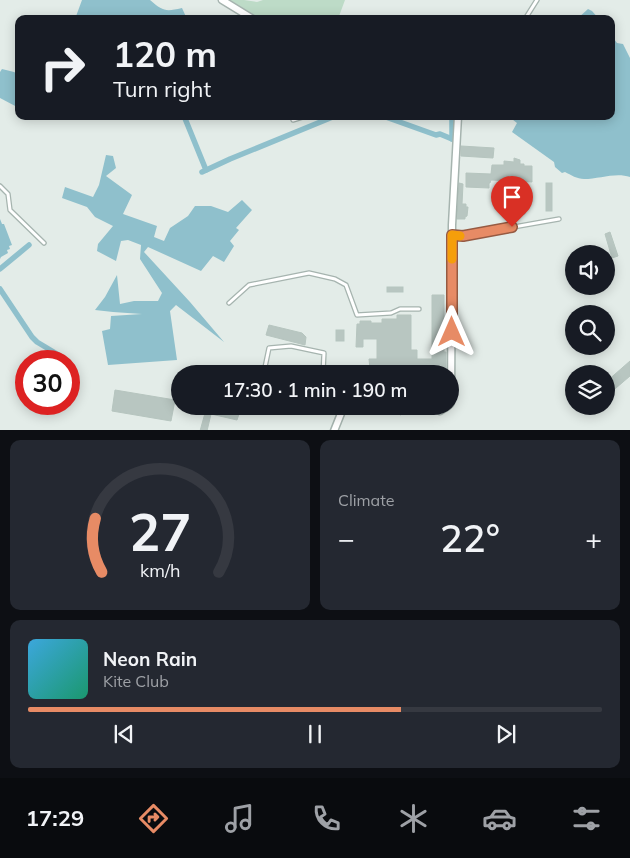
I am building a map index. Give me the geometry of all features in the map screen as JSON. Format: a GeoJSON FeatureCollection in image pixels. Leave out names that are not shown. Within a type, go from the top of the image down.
{"type":"FeatureCollection","features":[{"type":"Feature","properties":{"kind":"street"},"geometry":{"type":"LineString","coordinates":[[222,0],[246,15]]}},
{"type":"Feature","properties":{"kind":"street"},"geometry":{"type":"LineString","coordinates":[[451,365],[452,235],[458,120]]}},
{"type":"Feature","properties":{"kind":"street"},"geometry":{"type":"LineString","coordinates":[[334,430],[340,415]]}},
{"type":"Feature","properties":{"kind":"lane"},"geometry":{"type":"LineString","coordinates":[[528,15],[537,0]]}},
{"type":"Feature","properties":{"kind":"lane"},"geometry":{"type":"LineString","coordinates":[[0,186],[8,194],[10,210],[44,243]]}},
{"type":"Feature","properties":{"kind":"lane"},"geometry":{"type":"LineString","coordinates":[[452,235],[463,236],[558,219]]}},
{"type":"Feature","properties":{"kind":"lane"},"geometry":{"type":"LineString","coordinates":[[229,303],[249,285],[309,273],[335,279],[346,285],[357,315],[392,313],[400,309],[419,309]]}},
{"type":"Feature","properties":{"kind":"lane"},"geometry":{"type":"LineString","coordinates":[[265,365],[269,348],[291,346],[324,353],[323,365]]}},
{"type":"Feature","properties":{"kind":"green space"},"geometry":{"type":"Polygon","coordinates":[[[230,0],[257,2],[263,0],[345,0],[339,15],[254,15],[230,0]]]}},
{"type":"Feature","properties":{"kind":"water"},"geometry":{"type":"Polygon","coordinates":[[[82,0],[150,0],[164,10],[182,8],[185,15],[76,15],[82,0]]]}},
{"type":"Feature","properties":{"kind":"water"},"geometry":{"type":"Polygon","coordinates":[[[588,9],[596,15],[581,15],[588,9]]]}},
{"type":"Feature","properties":{"kind":"water"},"geometry":{"type":"Polygon","coordinates":[[[615,40],[617,43],[623,44],[630,58],[630,177],[619,175],[584,179],[574,177],[565,172],[562,173],[555,167],[554,162],[512,132],[517,123],[513,120],[615,120],[615,40]]]}},
{"type":"Feature","properties":{"kind":"water"},"geometry":{"type":"Polygon","coordinates":[[[2,69],[15,73],[15,106],[0,98],[0,72],[2,69]]]}},
{"type":"Feature","properties":{"kind":"water"},"geometry":{"type":"Polygon","coordinates":[[[106,155],[113,156],[116,168],[106,176],[132,195],[123,214],[157,226],[154,237],[164,241],[170,228],[188,216],[195,206],[211,206],[228,212],[242,200],[252,210],[236,228],[239,230],[230,241],[234,246],[224,262],[213,256],[201,271],[148,247],[144,252],[224,342],[176,305],[170,311],[177,360],[108,365],[102,331],[110,329],[111,316],[142,314],[95,310],[105,297],[117,275],[120,304],[134,301],[158,301],[162,293],[140,259],[141,245],[128,240],[121,241],[116,261],[97,251],[98,244],[113,226],[95,217],[87,207],[62,198],[65,187],[93,197],[99,185],[106,155]]]}},
{"type":"Feature","properties":{"kind":"water"},"geometry":{"type":"Polygon","coordinates":[[[0,219],[2,224],[4,224],[12,245],[7,250],[8,253],[0,259],[0,219]]]}},
{"type":"Feature","properties":{"kind":"building"},"geometry":{"type":"Polygon","coordinates":[[[461,146],[494,148],[493,158],[461,156],[461,146]]]}},
{"type":"Feature","properties":{"kind":"building"},"geometry":{"type":"Polygon","coordinates":[[[514,158],[520,160],[520,164],[524,164],[524,166],[532,166],[532,182],[518,181],[517,203],[525,203],[525,214],[500,213],[500,207],[512,207],[513,181],[491,180],[489,188],[466,187],[466,173],[491,174],[492,165],[504,165],[504,161],[514,162],[514,158]]]}},
{"type":"Feature","properties":{"kind":"building"},"geometry":{"type":"Polygon","coordinates":[[[459,183],[463,184],[462,204],[466,204],[466,207],[468,207],[465,219],[457,219],[459,183]]]}},
{"type":"Feature","properties":{"kind":"building"},"geometry":{"type":"Polygon","coordinates":[[[546,183],[552,183],[552,211],[546,211],[546,183]]]}},
{"type":"Feature","properties":{"kind":"building"},"geometry":{"type":"Polygon","coordinates":[[[610,232],[614,245],[608,245],[605,234],[610,232]]]}},
{"type":"Feature","properties":{"kind":"building"},"geometry":{"type":"Polygon","coordinates":[[[387,287],[403,287],[403,292],[387,292],[387,287]]]}},
{"type":"Feature","properties":{"kind":"building"},"geometry":{"type":"Polygon","coordinates":[[[432,295],[444,295],[444,352],[446,352],[446,365],[370,365],[369,359],[377,359],[377,339],[363,339],[363,347],[356,347],[357,324],[360,324],[360,321],[382,323],[382,319],[397,319],[397,315],[411,315],[411,350],[417,350],[417,359],[432,359],[432,295]]]}},
{"type":"Feature","properties":{"kind":"building"},"geometry":{"type":"Polygon","coordinates":[[[269,325],[302,333],[306,337],[305,345],[266,335],[269,325]]]}},
{"type":"Feature","properties":{"kind":"building"},"geometry":{"type":"Polygon","coordinates":[[[336,330],[344,330],[344,341],[336,341],[336,330]]]}},
{"type":"Feature","properties":{"kind":"building"},"geometry":{"type":"Polygon","coordinates":[[[630,361],[630,376],[615,389],[615,374],[630,361]]]}},
{"type":"Feature","properties":{"kind":"building"},"geometry":{"type":"Polygon","coordinates":[[[115,390],[171,399],[172,415],[171,421],[112,411],[115,390]]]}},
{"type":"Feature","properties":{"kind":"building"},"geometry":{"type":"Polygon","coordinates":[[[204,415],[211,415],[207,430],[200,430],[204,415]]]}},
{"type":"Feature","properties":{"kind":"building"},"geometry":{"type":"Polygon","coordinates":[[[215,415],[239,415],[237,420],[215,415]]]}},
{"type":"Feature","properties":{"kind":"waterway"},"geometry":{"type":"LineString","coordinates":[[186,120],[206,170]]}},
{"type":"Feature","properties":{"kind":"waterway"},"geometry":{"type":"LineString","coordinates":[[202,172],[325,120]]}},
{"type":"Feature","properties":{"kind":"waterway"},"geometry":{"type":"LineString","coordinates":[[394,120],[452,139]]}},
{"type":"Feature","properties":{"kind":"waterway"},"geometry":{"type":"LineString","coordinates":[[452,120],[452,139],[455,139]]}},
{"type":"Feature","properties":{"kind":"waterway"},"geometry":{"type":"LineString","coordinates":[[0,269],[29,245]]}},
{"type":"Feature","properties":{"kind":"waterway"},"geometry":{"type":"LineString","coordinates":[[0,289],[32,337],[50,350]]}},
{"type":"Feature","properties":{"kind":"slow traffic"},"geometry":{"type":"LineString","coordinates":[[452,259],[452,235],[460,236]]}},
{"type":"Feature","properties":{"kind":"route"},"geometry":{"type":"LineString","coordinates":[[452,332],[452,235],[463,236],[512,227]]}}]}
